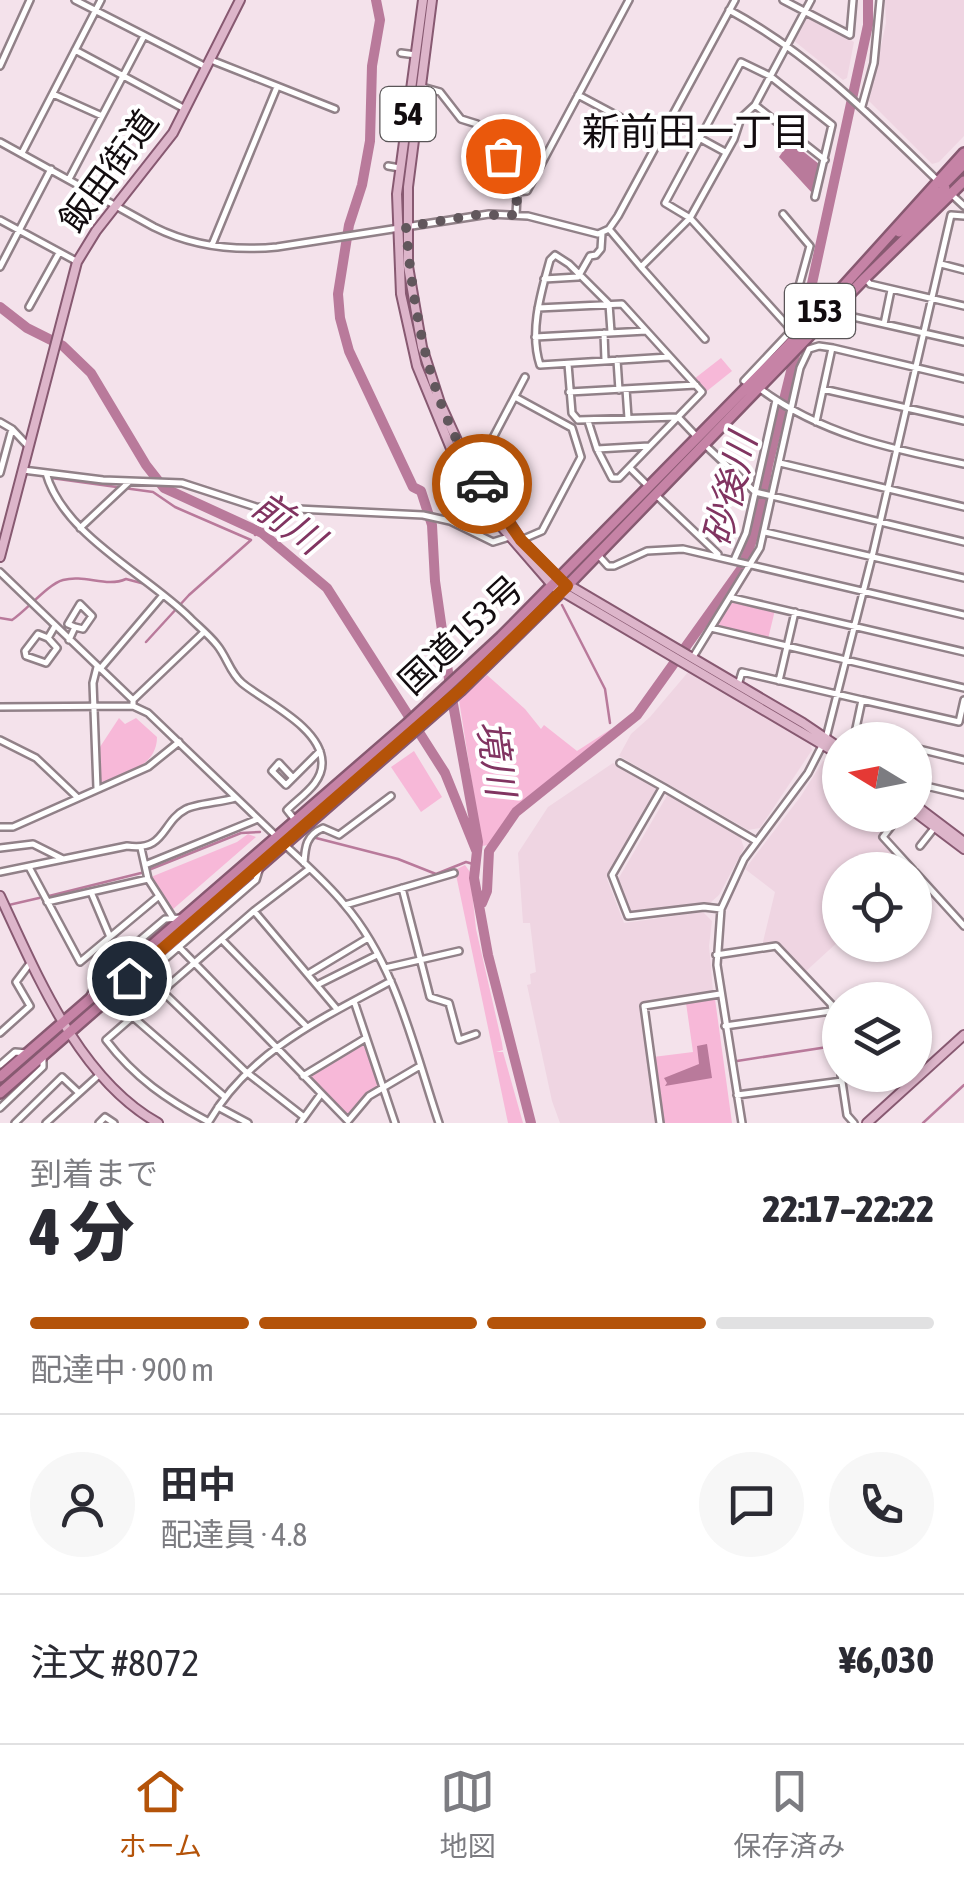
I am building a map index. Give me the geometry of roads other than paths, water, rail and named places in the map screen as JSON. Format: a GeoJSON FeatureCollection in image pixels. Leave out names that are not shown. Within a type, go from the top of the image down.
{"type":"FeatureCollection","features":[{"type":"Feature","properties":{"kind":"highway","name":"国道153号"},"geometry":{"type":"LineString","coordinates":[[700,441],[759,388],[798,337],[865,278],[944,187],[964,153]]}},
{"type":"Feature","properties":{"kind":"highway","name":"153"},"geometry":{"type":"LineString","coordinates":[[944,187],[964,164]]}},
{"type":"Feature","properties":{"kind":"highway","name":"国道153号"},"geometry":{"type":"LineString","coordinates":[[0,1093],[41,1055],[90,996],[177,918],[280,840],[488,656],[700,441],[880,245],[901,231],[944,187],[964,181]]}},
{"type":"Feature","properties":{"kind":"highway","name":"国道153号"},"geometry":{"type":"LineString","coordinates":[[560,586],[596,554],[652,490]]}},
{"type":"Feature","properties":{"kind":"highway","name":"国道153号"},"geometry":{"type":"LineString","coordinates":[[0,1077],[28,1052],[102,1000],[260,864],[295,820],[364,767]]}},
{"type":"Feature","properties":{"kind":"main road","name":"飯田街道"},"geometry":{"type":"LineString","coordinates":[[0,557],[78,262],[157,156],[240,0]]}},
{"type":"Feature","properties":{"kind":"main road","name":"54"},"geometry":{"type":"LineString","coordinates":[[423,0],[400,168],[403,305],[427,394],[462,469],[508,538],[560,586],[822,739]]}},
{"type":"Feature","properties":{"kind":"main road","name":"54"},"geometry":{"type":"LineString","coordinates":[[432,0],[402,228],[422,347],[440,403],[474,472],[521,540],[560,586]]}},
{"type":"Feature","properties":{"kind":"main road","name":"54"},"geometry":{"type":"LineString","coordinates":[[691,662],[738,685],[822,739]]}},
{"type":"Feature","properties":{"kind":"main road"},"geometry":{"type":"LineString","coordinates":[[932,820],[964,845]]}},
{"type":"Feature","properties":{"kind":"main road"},"geometry":{"type":"LineString","coordinates":[[932,824],[964,845]]}},
{"type":"Feature","properties":{"kind":"main road"},"geometry":{"type":"LineString","coordinates":[[3,902],[31,962],[98,1074],[158,1123]]}},
{"type":"Feature","properties":{"kind":"main road"},"geometry":{"type":"LineString","coordinates":[[932,1064],[964,1035]]}},
{"type":"Feature","properties":{"kind":"main road"},"geometry":{"type":"LineString","coordinates":[[867,1123],[901,1092]]}},
{"type":"Feature","properties":{"kind":"street"},"geometry":{"type":"LineString","coordinates":[[0,66],[30,0]]}},
{"type":"Feature","properties":{"kind":"street"},"geometry":{"type":"LineString","coordinates":[[75,0],[209,64],[335,109]]}},
{"type":"Feature","properties":{"kind":"street"},"geometry":{"type":"LineString","coordinates":[[22,154],[101,0]]}},
{"type":"Feature","properties":{"kind":"street"},"geometry":{"type":"LineString","coordinates":[[518,192],[527,191],[629,0]]}},
{"type":"Feature","properties":{"kind":"street"},"geometry":{"type":"LineString","coordinates":[[0,142],[115,208],[171,235],[212,245],[253,249],[476,215],[516,215],[590,234],[602,233],[609,228],[670,122],[735,0]]}},
{"type":"Feature","properties":{"kind":"street"},"geometry":{"type":"LineString","coordinates":[[783,0],[850,35],[853,0]]}},
{"type":"Feature","properties":{"kind":"street"},"geometry":{"type":"LineString","coordinates":[[641,268],[690,218],[741,118],[755,105],[811,0]]}},
{"type":"Feature","properties":{"kind":"street"},"geometry":{"type":"LineString","coordinates":[[862,106],[874,63],[880,0]]}},
{"type":"Feature","properties":{"kind":"street"},"geometry":{"type":"LineString","coordinates":[[729,10],[787,45],[862,106],[964,206]]}},
{"type":"Feature","properties":{"kind":"street"},"geometry":{"type":"LineString","coordinates":[[68,179],[144,36]]}},
{"type":"Feature","properties":{"kind":"street"},"geometry":{"type":"LineString","coordinates":[[75,50],[185,109]]}},
{"type":"Feature","properties":{"kind":"street"},"geometry":{"type":"LineString","coordinates":[[401,54],[416,55]]}},
{"type":"Feature","properties":{"kind":"street"},"geometry":{"type":"LineString","coordinates":[[816,197],[832,125],[770,76],[740,63],[665,203],[690,218],[798,337],[819,346],[964,379]]}},
{"type":"Feature","properties":{"kind":"street"},"geometry":{"type":"LineString","coordinates":[[422,86],[440,92],[460,119],[477,124],[501,148],[518,178],[516,215]]}},
{"type":"Feature","properties":{"kind":"street"},"geometry":{"type":"LineString","coordinates":[[212,245],[277,87]]}},
{"type":"Feature","properties":{"kind":"street"},"geometry":{"type":"LineString","coordinates":[[52,94],[102,116]]}},
{"type":"Feature","properties":{"kind":"street"},"geometry":{"type":"LineString","coordinates":[[578,95],[660,138]]}},
{"type":"Feature","properties":{"kind":"street"},"geometry":{"type":"LineString","coordinates":[[755,105],[825,160]]}},
{"type":"Feature","properties":{"kind":"street"},"geometry":{"type":"LineString","coordinates":[[670,122],[726,152]]}},
{"type":"Feature","properties":{"kind":"street"},"geometry":{"type":"LineString","coordinates":[[388,166],[400,168]]}},
{"type":"Feature","properties":{"kind":"street"},"geometry":{"type":"LineString","coordinates":[[0,267],[52,169]]}},
{"type":"Feature","properties":{"kind":"street"},"geometry":{"type":"LineString","coordinates":[[691,662],[732,597],[765,532],[800,368],[798,337],[810,246],[783,214]]}},
{"type":"Feature","properties":{"kind":"street"},"geometry":{"type":"LineString","coordinates":[[830,722],[951,215],[964,216]]}},
{"type":"Feature","properties":{"kind":"street"},"geometry":{"type":"LineString","coordinates":[[0,220],[78,262]]}},
{"type":"Feature","properties":{"kind":"street"},"geometry":{"type":"LineString","coordinates":[[609,228],[705,338]]}},
{"type":"Feature","properties":{"kind":"street"},"geometry":{"type":"LineString","coordinates":[[544,280],[575,278],[580,274],[590,256],[601,250],[602,233]]}},
{"type":"Feature","properties":{"kind":"street"},"geometry":{"type":"LineString","coordinates":[[29,307],[60,252]]}},
{"type":"Feature","properties":{"kind":"street"},"geometry":{"type":"LineString","coordinates":[[604,361],[609,304],[555,255],[550,260],[538,308],[535,336],[540,366],[669,357]]}},
{"type":"Feature","properties":{"kind":"street"},"geometry":{"type":"LineString","coordinates":[[941,264],[964,270]]}},
{"type":"Feature","properties":{"kind":"street"},"geometry":{"type":"LineString","coordinates":[[865,278],[870,284],[891,290],[964,306]]}},
{"type":"Feature","properties":{"kind":"street"},"geometry":{"type":"LineString","coordinates":[[884,324],[891,290]]}},
{"type":"Feature","properties":{"kind":"street"},"geometry":{"type":"LineString","coordinates":[[538,308],[622,304],[702,392],[619,478],[612,478],[588,420]]}},
{"type":"Feature","properties":{"kind":"street"},"geometry":{"type":"LineString","coordinates":[[840,314],[964,342]]}},
{"type":"Feature","properties":{"kind":"street"},"geometry":{"type":"LineString","coordinates":[[535,336],[646,330]]}},
{"type":"Feature","properties":{"kind":"street"},"geometry":{"type":"LineString","coordinates":[[744,381],[798,337]]}},
{"type":"Feature","properties":{"kind":"street"},"geometry":{"type":"LineString","coordinates":[[816,422],[832,348]]}},
{"type":"Feature","properties":{"kind":"street"},"geometry":{"type":"LineString","coordinates":[[617,360],[628,418]]}},
{"type":"Feature","properties":{"kind":"street"},"geometry":{"type":"LineString","coordinates":[[568,364],[574,416],[588,420],[678,417],[755,492],[964,542]]}},
{"type":"Feature","properties":{"kind":"street"},"geometry":{"type":"LineString","coordinates":[[474,472],[525,377]]}},
{"type":"Feature","properties":{"kind":"street"},"geometry":{"type":"LineString","coordinates":[[570,392],[696,385]]}},
{"type":"Feature","properties":{"kind":"street"},"geometry":{"type":"LineString","coordinates":[[759,388],[791,410],[850,436],[964,464]]}},
{"type":"Feature","properties":{"kind":"street"},"geometry":{"type":"LineString","coordinates":[[823,389],[964,422]]}},
{"type":"Feature","properties":{"kind":"street"},"geometry":{"type":"LineString","coordinates":[[516,397],[572,428],[581,457],[542,530],[521,540]]}},
{"type":"Feature","properties":{"kind":"street"},"geometry":{"type":"LineString","coordinates":[[735,561],[746,533],[776,400]]}},
{"type":"Feature","properties":{"kind":"street"},"geometry":{"type":"LineString","coordinates":[[0,422],[28,447]]}},
{"type":"Feature","properties":{"kind":"street"},"geometry":{"type":"LineString","coordinates":[[0,473],[12,429]]}},
{"type":"Feature","properties":{"kind":"street"},"geometry":{"type":"LineString","coordinates":[[597,449],[650,446]]}},
{"type":"Feature","properties":{"kind":"street"},"geometry":{"type":"LineString","coordinates":[[780,462],[964,506]]}},
{"type":"Feature","properties":{"kind":"street"},"geometry":{"type":"LineString","coordinates":[[630,468],[720,557]]}},
{"type":"Feature","properties":{"kind":"street"},"geometry":{"type":"LineString","coordinates":[[23,470],[190,484],[256,507],[442,519],[493,542],[508,538]]}},
{"type":"Feature","properties":{"kind":"street"},"geometry":{"type":"LineString","coordinates":[[46,474],[52,489],[87,537],[163,595],[218,646],[240,681],[281,709],[314,740],[322,766],[318,779],[287,810],[295,820]]}},
{"type":"Feature","properties":{"kind":"street"},"geometry":{"type":"LineString","coordinates":[[80,528],[129,481]]}},
{"type":"Feature","properties":{"kind":"street"},"geometry":{"type":"LineString","coordinates":[[765,532],[964,578]]}},
{"type":"Feature","properties":{"kind":"street"},"geometry":{"type":"LineString","coordinates":[[596,554],[608,566],[664,548],[720,557],[964,615]]}},
{"type":"Feature","properties":{"kind":"street"},"geometry":{"type":"LineString","coordinates":[[0,572],[346,904],[391,981],[439,1123]]}},
{"type":"Feature","properties":{"kind":"street"},"geometry":{"type":"LineString","coordinates":[[97,788],[93,679],[163,595]]}},
{"type":"Feature","properties":{"kind":"street"},"geometry":{"type":"LineString","coordinates":[[732,597],[964,652]]}},
{"type":"Feature","properties":{"kind":"street"},"geometry":{"type":"LineString","coordinates":[[80,604],[92,616],[84,629],[75,626],[68,624],[80,604]]}},
{"type":"Feature","properties":{"kind":"street"},"geometry":{"type":"LineString","coordinates":[[779,680],[794,612]]}},
{"type":"Feature","properties":{"kind":"street"},"geometry":{"type":"LineString","coordinates":[[48,638],[55,626]]}},
{"type":"Feature","properties":{"kind":"street"},"geometry":{"type":"LineString","coordinates":[[70,640],[75,626]]}},
{"type":"Feature","properties":{"kind":"street"},"geometry":{"type":"LineString","coordinates":[[711,628],[964,688]]}},
{"type":"Feature","properties":{"kind":"street"},"geometry":{"type":"LineString","coordinates":[[0,707],[134,703],[204,632]]}},
{"type":"Feature","properties":{"kind":"street"},"geometry":{"type":"LineString","coordinates":[[38,634],[48,638],[57,648],[46,663],[25,655],[38,634]]}},
{"type":"Feature","properties":{"kind":"street"},"geometry":{"type":"LineString","coordinates":[[738,685],[742,672],[962,723],[964,700]]}},
{"type":"Feature","properties":{"kind":"street"},"geometry":{"type":"LineString","coordinates":[[857,722],[862,700]]}},
{"type":"Feature","properties":{"kind":"street"},"geometry":{"type":"LineString","coordinates":[[0,740],[36,758],[77,797]]}},
{"type":"Feature","properties":{"kind":"street"},"geometry":{"type":"LineString","coordinates":[[0,827],[14,828],[148,767],[179,742]]}},
{"type":"Feature","properties":{"kind":"street"},"geometry":{"type":"LineString","coordinates":[[742,1123],[716,955],[721,910],[732,881],[808,773],[822,747]]}},
{"type":"Feature","properties":{"kind":"street"},"geometry":{"type":"LineString","coordinates":[[293,778],[320,750]]}},
{"type":"Feature","properties":{"kind":"street"},"geometry":{"type":"LineString","coordinates":[[932,752],[964,760]]}},
{"type":"Feature","properties":{"kind":"street"},"geometry":{"type":"LineString","coordinates":[[620,763],[757,842]]}},
{"type":"Feature","properties":{"kind":"street"},"geometry":{"type":"LineString","coordinates":[[932,787],[964,795]]}},
{"type":"Feature","properties":{"kind":"street"},"geometry":{"type":"LineString","coordinates":[[663,788],[612,875],[628,916],[704,907],[721,910]]}},
{"type":"Feature","properties":{"kind":"street"},"geometry":{"type":"LineString","coordinates":[[391,796],[339,835],[323,828],[316,831],[308,839],[306,866],[106,1040],[127,1068],[154,1090],[209,1122],[245,1072],[274,1049],[337,1008],[391,981]]}},
{"type":"Feature","properties":{"kind":"street"},"geometry":{"type":"LineString","coordinates":[[0,872],[127,846],[141,848],[156,842],[190,806],[210,806],[235,798]]}},
{"type":"Feature","properties":{"kind":"street"},"geometry":{"type":"LineString","coordinates":[[47,902],[91,892],[146,872],[258,819]]}},
{"type":"Feature","properties":{"kind":"street"},"geometry":{"type":"LineString","coordinates":[[920,846],[935,827]]}},
{"type":"Feature","properties":{"kind":"street"},"geometry":{"type":"LineString","coordinates":[[887,832],[883,837],[897,852]]}},
{"type":"Feature","properties":{"kind":"street"},"geometry":{"type":"LineString","coordinates":[[0,848],[33,844],[63,859]]}},
{"type":"Feature","properties":{"kind":"street"},"geometry":{"type":"LineString","coordinates":[[141,848],[146,872],[177,918]]}},
{"type":"Feature","properties":{"kind":"street"},"geometry":{"type":"LineString","coordinates":[[102,1000],[122,996],[256,880],[260,864]]}},
{"type":"Feature","properties":{"kind":"street"},"geometry":{"type":"LineString","coordinates":[[29,867],[80,962],[160,896]]}},
{"type":"Feature","properties":{"kind":"street"},"geometry":{"type":"LineString","coordinates":[[346,904],[454,873]]}},
{"type":"Feature","properties":{"kind":"street"},"geometry":{"type":"LineString","coordinates":[[402,888],[430,997],[449,1003],[459,1040],[476,1034]]}},
{"type":"Feature","properties":{"kind":"street"},"geometry":{"type":"LineString","coordinates":[[932,891],[964,926]]}},
{"type":"Feature","properties":{"kind":"street"},"geometry":{"type":"LineString","coordinates":[[91,892],[110,937]]}},
{"type":"Feature","properties":{"kind":"street"},"geometry":{"type":"LineString","coordinates":[[254,911],[337,1008]]}},
{"type":"Feature","properties":{"kind":"street"},"geometry":{"type":"LineString","coordinates":[[308,974],[368,938]]}},
{"type":"Feature","properties":{"kind":"street"},"geometry":{"type":"LineString","coordinates":[[222,940],[308,1028]]}},
{"type":"Feature","properties":{"kind":"street"},"geometry":{"type":"LineString","coordinates":[[716,955],[776,946],[822,996]]}},
{"type":"Feature","properties":{"kind":"street"},"geometry":{"type":"LineString","coordinates":[[178,947],[348,1122],[369,1096],[420,1066]]}},
{"type":"Feature","properties":{"kind":"street"},"geometry":{"type":"LineString","coordinates":[[385,968],[459,951]]}},
{"type":"Feature","properties":{"kind":"street"},"geometry":{"type":"LineString","coordinates":[[317,986],[378,955]]}},
{"type":"Feature","properties":{"kind":"street"},"geometry":{"type":"LineString","coordinates":[[0,1033],[30,1006],[16,982],[31,962]]}},
{"type":"Feature","properties":{"kind":"street"},"geometry":{"type":"LineString","coordinates":[[162,992],[245,1072],[302,1120],[321,1094]]}},
{"type":"Feature","properties":{"kind":"street"},"geometry":{"type":"LineString","coordinates":[[660,1123],[644,1006],[720,994]]}},
{"type":"Feature","properties":{"kind":"street"},"geometry":{"type":"LineString","coordinates":[[354,1001],[395,1123]]}},
{"type":"Feature","properties":{"kind":"street"},"geometry":{"type":"LineString","coordinates":[[725,1026],[822,1011]]}},
{"type":"Feature","properties":{"kind":"street"},"geometry":{"type":"LineString","coordinates":[[132,1016],[225,1097]]}},
{"type":"Feature","properties":{"kind":"street"},"geometry":{"type":"LineString","coordinates":[[303,1076],[366,1038]]}},
{"type":"Feature","properties":{"kind":"street"},"geometry":{"type":"LineString","coordinates":[[0,1065],[15,1052],[28,1052]]}},
{"type":"Feature","properties":{"kind":"street"},"geometry":{"type":"LineString","coordinates":[[0,1108],[43,1067],[41,1055]]}},
{"type":"Feature","properties":{"kind":"street"},"geometry":{"type":"LineString","coordinates":[[46,1123],[98,1074]]}},
{"type":"Feature","properties":{"kind":"street"},"geometry":{"type":"LineString","coordinates":[[15,1123],[62,1077],[79,1092]]}},
{"type":"Feature","properties":{"kind":"street"},"geometry":{"type":"LineString","coordinates":[[737,1095],[822,1081]]}},
{"type":"Feature","properties":{"kind":"street"},"geometry":{"type":"LineString","coordinates":[[843,1092],[847,1115],[854,1123]]}},
{"type":"Feature","properties":{"kind":"street"},"geometry":{"type":"LineString","coordinates":[[218,1107],[248,1123]]}},
{"type":"Feature","properties":{"kind":"street"},"geometry":{"type":"LineString","coordinates":[[99,1123],[106,1116],[114,1123]]}},
{"type":"Feature","properties":{"kind":"waterway","name":"境川"},"geometry":{"type":"LineString","coordinates":[[376,0],[380,20],[372,66],[370,141],[349,225],[338,294],[340,318],[349,351],[413,487],[421,491],[432,525],[435,581],[451,693],[478,842],[474,878],[488,955],[531,1123]]}},
{"type":"Feature","properties":{"kind":"waterway","name":"砂後川"},"geometry":{"type":"LineString","coordinates":[[482,903],[487,891],[489,851],[516,812],[637,715],[742,568],[757,526],[808,302],[868,25],[868,0]]}},
{"type":"Feature","properties":{"kind":"waterway","name":"前川"},"geometry":{"type":"LineString","coordinates":[[0,307],[27,328],[63,346],[91,373],[164,488],[262,533],[327,588],[445,773],[476,850]]}},
{"type":"Feature","properties":{"kind":"waterway"},"geometry":{"type":"LineString","coordinates":[[51,478],[153,492],[175,507],[251,540],[189,595],[146,642]]}},
{"type":"Feature","properties":{"kind":"waterway","name":"前川"},"geometry":{"type":"LineString","coordinates":[[255,535],[258,530]]}},
{"type":"Feature","properties":{"kind":"waterway"},"geometry":{"type":"LineString","coordinates":[[0,618],[12,620],[63,580],[126,579],[145,584]]}},
{"type":"Feature","properties":{"kind":"waterway"},"geometry":{"type":"LineString","coordinates":[[156,592],[176,609]]}},
{"type":"Feature","properties":{"kind":"waterway"},"geometry":{"type":"LineString","coordinates":[[562,605],[605,689],[610,723]]}},
{"type":"Feature","properties":{"kind":"waterway"},"geometry":{"type":"LineString","coordinates":[[49,896],[141,873],[241,833],[260,832]]}},
{"type":"Feature","properties":{"kind":"waterway"},"geometry":{"type":"LineString","coordinates":[[316,838],[398,859],[436,874],[466,862],[473,864]]}},
{"type":"Feature","properties":{"kind":"waterway"},"geometry":{"type":"LineString","coordinates":[[0,907],[39,898]]}},
{"type":"Feature","properties":{"kind":"waterway"},"geometry":{"type":"LineString","coordinates":[[737,1061],[822,1048]]}},
{"type":"Feature","properties":{"kind":"waterway"},"geometry":{"type":"LineString","coordinates":[[923,1123],[964,1085]]}},
{"type":"Feature","properties":{"kind":"district","name":"新前田一丁目"},"geometry":{"type":"Point","coordinates":[696,132]}}]}
